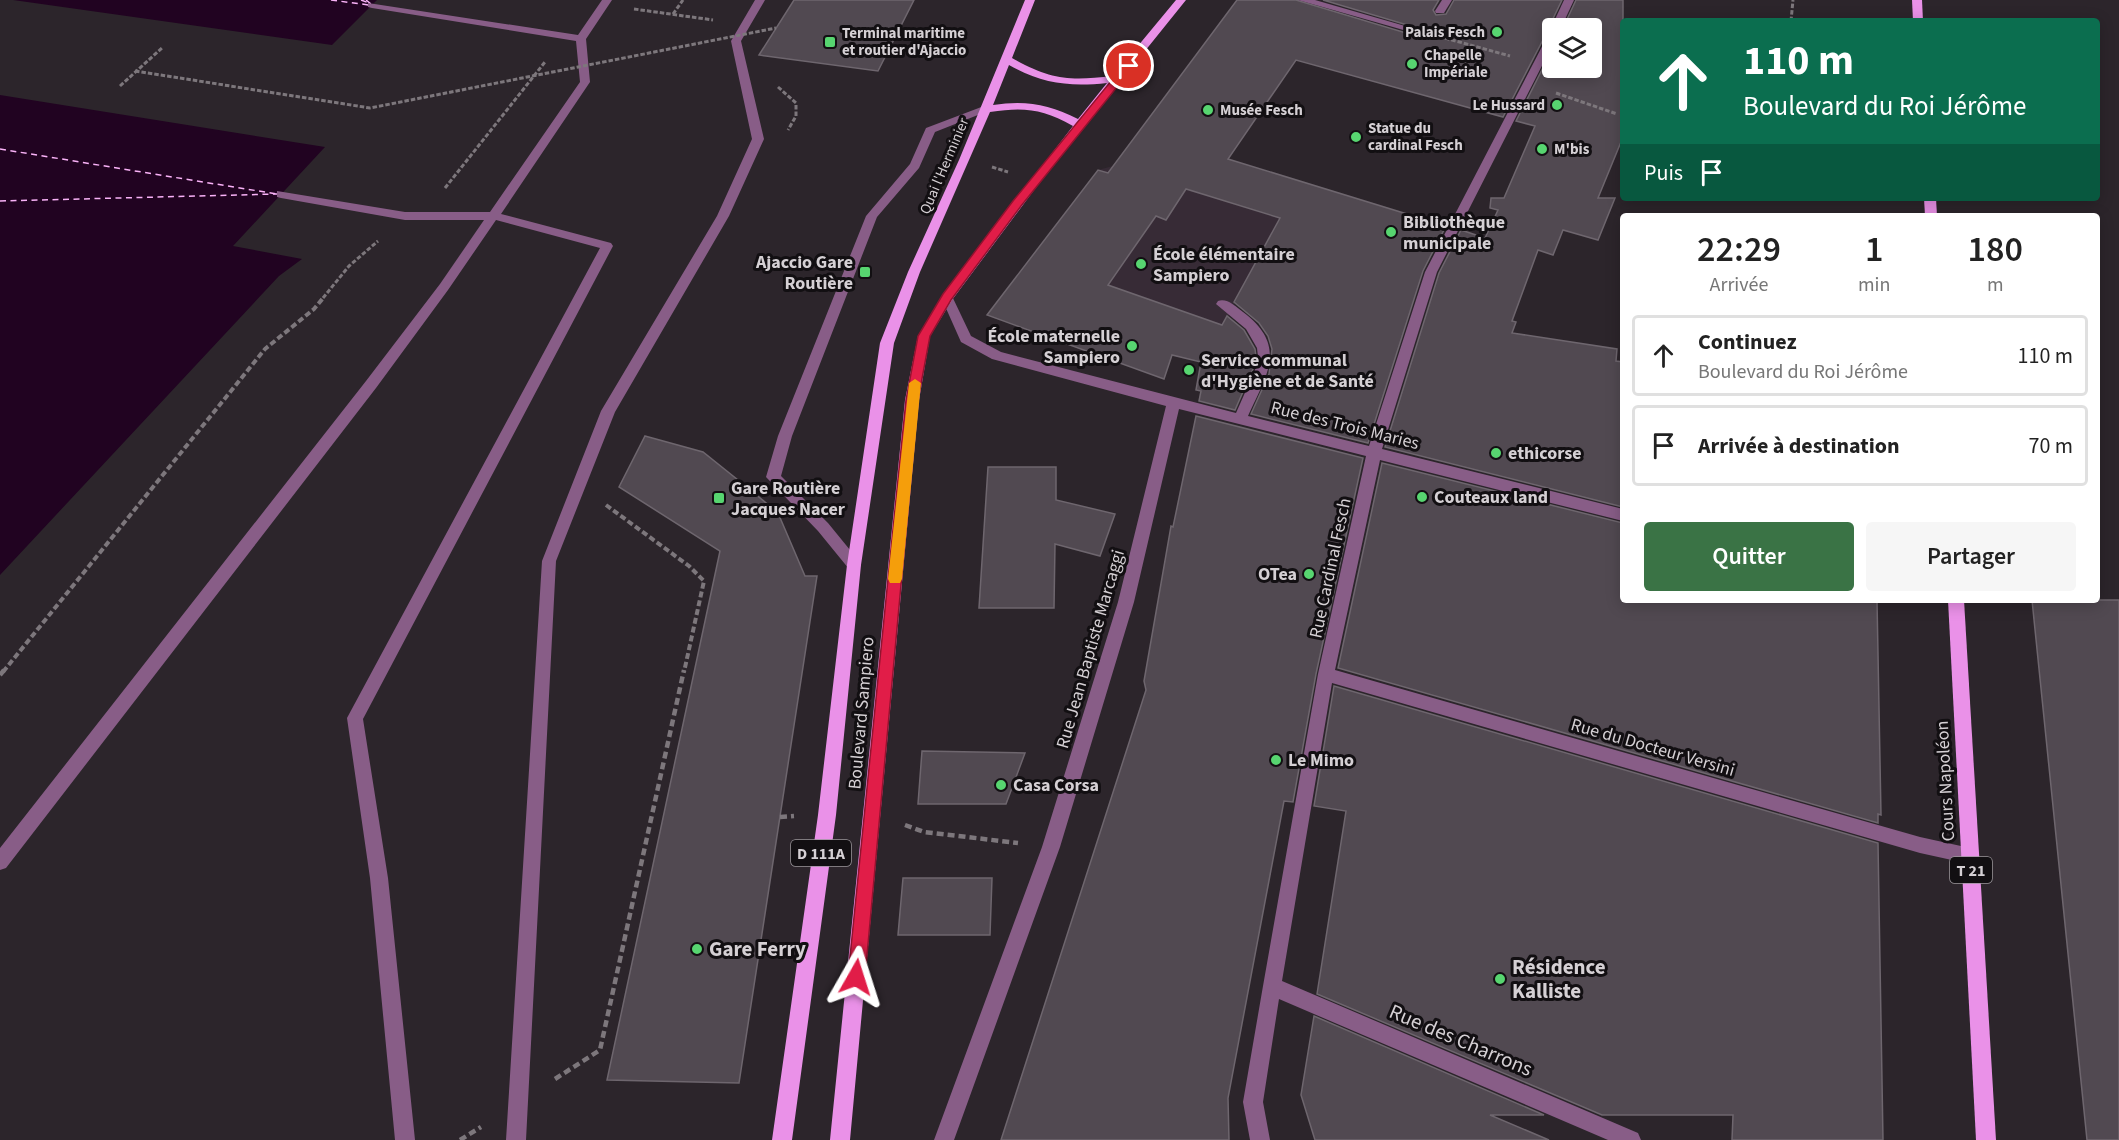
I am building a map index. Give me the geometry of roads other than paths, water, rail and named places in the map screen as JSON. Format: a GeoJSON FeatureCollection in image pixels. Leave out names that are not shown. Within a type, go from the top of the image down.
{"type":"FeatureCollection","features":[{"type":"Feature","properties":{"kind":"main road","name":"Quai l'Herminier"},"geometry":{"type":"LineString","coordinates":[[887,343],[914,272],[965,160],[1030,0]]}},
{"type":"Feature","properties":{"kind":"main road","name":"D 111A"},"geometry":{"type":"LineString","coordinates":[[947,297],[1033,183],[1181,0]]}},
{"type":"Feature","properties":{"kind":"main road"},"geometry":{"type":"LineString","coordinates":[[1917,0],[1918,18]]}},
{"type":"Feature","properties":{"kind":"main road"},"geometry":{"type":"LineString","coordinates":[[1005,58],[1035,76],[1053,82],[1072,84],[1118,79]]}},
{"type":"Feature","properties":{"kind":"main road"},"geometry":{"type":"LineString","coordinates":[[984,109],[1020,104],[1041,105],[1080,125]]}},
{"type":"Feature","properties":{"kind":"main road","name":"Boulevard Sampiero"},"geometry":{"type":"LineString","coordinates":[[840,1140],[912,400],[924,336],[947,297]]}},
{"type":"Feature","properties":{"kind":"main road","name":"Boulevard Sampiero"},"geometry":{"type":"LineString","coordinates":[[782,1140],[827,815],[854,564],[887,343]]}},
{"type":"Feature","properties":{"kind":"main road","name":"Cours Napoléon"},"geometry":{"type":"LineString","coordinates":[[1956,603],[1986,1140]]}},
{"type":"Feature","properties":{"kind":"street"},"geometry":{"type":"LineString","coordinates":[[516,1140],[549,561],[608,411],[723,216],[758,139],[736,41],[760,0]]}},
{"type":"Feature","properties":{"kind":"street"},"geometry":{"type":"LineString","coordinates":[[1303,0],[1407,28]]}},
{"type":"Feature","properties":{"kind":"street"},"geometry":{"type":"LineString","coordinates":[[1440,11],[1447,0]]}},
{"type":"Feature","properties":{"kind":"street"},"geometry":{"type":"LineString","coordinates":[[1561,18],[1569,0]]}},
{"type":"Feature","properties":{"kind":"street"},"geometry":{"type":"LineString","coordinates":[[0,862],[374,380],[495,216],[536,151],[585,82],[580,39],[605,3]]}},
{"type":"Feature","properties":{"kind":"street"},"geometry":{"type":"LineString","coordinates":[[372,5],[580,39]]}},
{"type":"Feature","properties":{"kind":"street","name":"Rue Cardinal Fesch"},"geometry":{"type":"LineString","coordinates":[[1260,1140],[1253,1102],[1272,986],[1326,674],[1376,453],[1378,435],[1431,272],[1542,60]]}},
{"type":"Feature","properties":{"kind":"street"},"geometry":{"type":"LineString","coordinates":[[854,564],[823,528],[773,477],[786,436],[872,216],[915,165],[930,130],[984,109]]}},
{"type":"Feature","properties":{"kind":"street"},"geometry":{"type":"LineString","coordinates":[[281,194],[405,216],[495,216],[607,246],[355,718],[379,878],[405,1140]]}},
{"type":"Feature","properties":{"kind":"street","name":"Rue des Trois Maries"},"geometry":{"type":"LineString","coordinates":[[947,297],[966,339],[997,356],[1174,403],[1620,514]]}},
{"type":"Feature","properties":{"kind":"street"},"geometry":{"type":"LineString","coordinates":[[1222,304],[1244,318],[1259,337],[1265,358],[1240,419]]}},
{"type":"Feature","properties":{"kind":"street","name":"Rue Jean Baptiste Marcaggi"},"geometry":{"type":"LineString","coordinates":[[945,1140],[1051,847],[1126,602],[1174,403]]}},
{"type":"Feature","properties":{"kind":"street","name":"Rue du Docteur Versini"},"geometry":{"type":"LineString","coordinates":[[1326,674],[1909,842],[1970,856]]}},
{"type":"Feature","properties":{"kind":"street","name":"Rue des Charrons"},"geometry":{"type":"LineString","coordinates":[[1272,986],[1631,1140]]}},
{"type":"Feature","properties":{"kind":"place","name":"Palais Fesch"},"geometry":{"type":"Point","coordinates":[1497,32]}},
{"type":"Feature","properties":{"kind":"place","name":"Terminal maritime et routier d'Ajaccio"},"geometry":{"type":"Point","coordinates":[830,42]}},
{"type":"Feature","properties":{"kind":"place","name":"Chapelle Impériale"},"geometry":{"type":"Point","coordinates":[1412,64]}},
{"type":"Feature","properties":{"kind":"place","name":"Le Hussard"},"geometry":{"type":"Point","coordinates":[1557,105]}},
{"type":"Feature","properties":{"kind":"place","name":"Musée Fesch"},"geometry":{"type":"Point","coordinates":[1208,110]}},
{"type":"Feature","properties":{"kind":"place","name":"Statue du cardinal Fesch"},"geometry":{"type":"Point","coordinates":[1356,137]}},
{"type":"Feature","properties":{"kind":"place","name":"M'bis"},"geometry":{"type":"Point","coordinates":[1542,149]}},
{"type":"Feature","properties":{"kind":"place","name":"Bibliothèque municipale"},"geometry":{"type":"Point","coordinates":[1391,232]}},
{"type":"Feature","properties":{"kind":"place","name":"École élémentaire Sampiero"},"geometry":{"type":"Point","coordinates":[1141,264]}},
{"type":"Feature","properties":{"kind":"place","name":"Ajaccio Gare Routière"},"geometry":{"type":"Point","coordinates":[865,272]}},
{"type":"Feature","properties":{"kind":"place","name":"École maternelle Sampiero"},"geometry":{"type":"Point","coordinates":[1132,346]}},
{"type":"Feature","properties":{"kind":"place","name":"Service communal d'Hygiène et de Santé"},"geometry":{"type":"Point","coordinates":[1189,370]}},
{"type":"Feature","properties":{"kind":"place","name":"ethicorse"},"geometry":{"type":"Point","coordinates":[1496,453]}},
{"type":"Feature","properties":{"kind":"place","name":"Couteaux land"},"geometry":{"type":"Point","coordinates":[1422,497]}},
{"type":"Feature","properties":{"kind":"place","name":"Gare Routière Jacques Nacer"},"geometry":{"type":"Point","coordinates":[719,498]}},
{"type":"Feature","properties":{"kind":"place","name":"OTea"},"geometry":{"type":"Point","coordinates":[1309,574]}},
{"type":"Feature","properties":{"kind":"place","name":"Le Mimo"},"geometry":{"type":"Point","coordinates":[1276,760]}},
{"type":"Feature","properties":{"kind":"place","name":"Casa Corsa"},"geometry":{"type":"Point","coordinates":[1001,785]}},
{"type":"Feature","properties":{"kind":"place","name":"Gare Ferry"},"geometry":{"type":"Point","coordinates":[697,949]}},
{"type":"Feature","properties":{"kind":"place","name":"Résidence Kalliste"},"geometry":{"type":"Point","coordinates":[1500,979]}}]}
